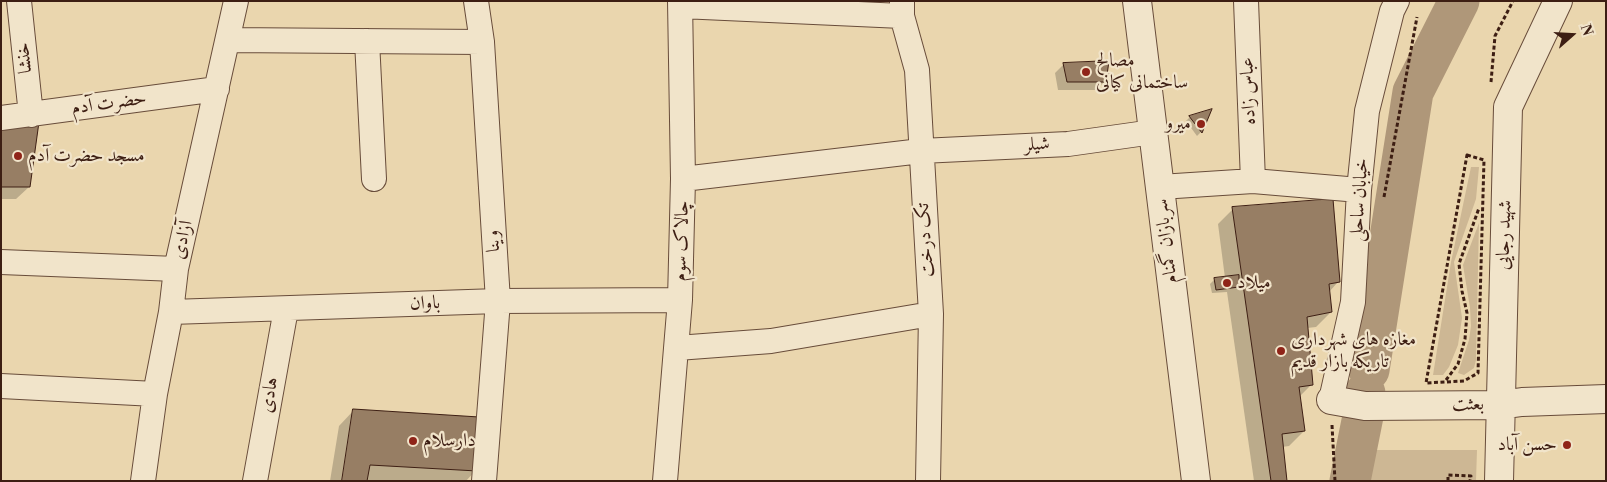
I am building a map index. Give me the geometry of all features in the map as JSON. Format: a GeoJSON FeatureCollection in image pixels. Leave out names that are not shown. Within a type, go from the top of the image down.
{"type":"FeatureCollection","features":[{"type":"Feature","properties":{"kind":"street","name":"خنشا"},"geometry":{"type":"LineString","coordinates":[[19,1],[31,115]]}},
{"type":"Feature","properties":{"kind":"street","name":"آزادی"},"geometry":{"type":"LineString","coordinates":[[143,481],[155,394],[171,312],[176,269],[236,1]]}},
{"type":"Feature","properties":{"kind":"street","name":"وینا"},"geometry":{"type":"LineString","coordinates":[[476,1],[482,42],[498,301],[484,481]]}},
{"type":"Feature","properties":{"kind":"street","name":"سربازان گمنام"},"geometry":{"type":"LineString","coordinates":[[1137,1],[1196,481]]}},
{"type":"Feature","properties":{"kind":"street","name":"عباس زاده"},"geometry":{"type":"LineString","coordinates":[[1246,1],[1252,181]]}},
{"type":"Feature","properties":{"kind":"street","name":"خیابان ساحلی"},"geometry":{"type":"LineString","coordinates":[[1331,400],[1353,302],[1359,190],[1367,111],[1392,11],[1397,1]]}},
{"type":"Feature","properties":{"kind":"street","name":"شهید رجایی"},"geometry":{"type":"LineString","coordinates":[[1499,481],[1508,107],[1558,1]]}},
{"type":"Feature","properties":{"kind":"street"},"geometry":{"type":"LineString","coordinates":[[681,4],[902,9]]}},
{"type":"Feature","properties":{"kind":"street","name":"چالاک سوم"},"geometry":{"type":"LineString","coordinates":[[665,481],[680,300],[683,179],[681,4]]}},
{"type":"Feature","properties":{"kind":"street","name":"تک درخت"},"geometry":{"type":"LineString","coordinates":[[902,9],[917,70],[931,314],[928,481]]}},
{"type":"Feature","properties":{"kind":"street"},"geometry":{"type":"LineString","coordinates":[[228,40],[482,42]]}},
{"type":"Feature","properties":{"kind":"street"},"geometry":{"type":"LineString","coordinates":[[368,41],[374,179]]}},
{"type":"Feature","properties":{"kind":"street","name":"حضرت آدم"},"geometry":{"type":"LineString","coordinates":[[1,118],[217,89]]}},
{"type":"Feature","properties":{"kind":"street","name":"شیلر"},"geometry":{"type":"LineString","coordinates":[[683,179],[921,151],[1068,144],[1154,132]]}},
{"type":"Feature","properties":{"kind":"street"},"geometry":{"type":"LineString","coordinates":[[1160,187],[1252,181],[1359,190]]}},
{"type":"Feature","properties":{"kind":"street"},"geometry":{"type":"LineString","coordinates":[[1,262],[176,269]]}},
{"type":"Feature","properties":{"kind":"street","name":"باوان"},"geometry":{"type":"LineString","coordinates":[[171,312],[498,301],[680,300]]}},
{"type":"Feature","properties":{"kind":"street","name":"هادی"},"geometry":{"type":"LineString","coordinates":[[255,481],[286,309]]}},
{"type":"Feature","properties":{"kind":"street"},"geometry":{"type":"LineString","coordinates":[[677,348],[771,341],[931,314]]}},
{"type":"Feature","properties":{"kind":"street"},"geometry":{"type":"LineString","coordinates":[[1,386],[155,394]]}},
{"type":"Feature","properties":{"kind":"street","name":"بعثت"},"geometry":{"type":"LineString","coordinates":[[1331,400],[1365,406],[1500,404],[1606,399]]}},
{"type":"Feature","properties":{"kind":"path"},"geometry":{"type":"LineString","coordinates":[[1382,206],[1418,12]]}},
{"type":"Feature","properties":{"kind":"path"},"geometry":{"type":"LineString","coordinates":[[1417,383],[1426,383],[1464,381],[1478,373],[1484,160],[1467,155],[1426,383]]}},
{"type":"Feature","properties":{"kind":"path"},"geometry":{"type":"LineString","coordinates":[[1445,382],[1458,364],[1465,338],[1467,313],[1458,264],[1483,196]]}},
{"type":"Feature","properties":{"kind":"path"},"geometry":{"type":"LineString","coordinates":[[1331,400],[1335,481]]}},
{"type":"Feature","properties":{"kind":"path"},"geometry":{"type":"LineString","coordinates":[[1448,481],[1448,475],[1471,476],[1470,481]]}},
{"type":"Feature","properties":{"kind":"shaded area"},"geometry":{"type":"Polygon","coordinates":[[[1471,167],[1479,167],[1476,199],[1454,262],[1462,318],[1458,345],[1449,367],[1443,375],[1433,375],[1451,262],[1471,167]]]}},
{"type":"Feature","properties":{"kind":"shaded area"},"geometry":{"type":"Polygon","coordinates":[[[1479,223],[1476,360],[1474,368],[1464,375],[1458,373],[1469,340],[1471,326],[1463,265],[1479,223]]]}},
{"type":"Feature","properties":{"kind":"shaded area"},"geometry":{"type":"Polygon","coordinates":[[[1368,450],[1477,450],[1476,481],[1362,481],[1368,450]]]}},
{"type":"Feature","properties":{"kind":"building","name":"مصالح ساختمانی کیانی"},"geometry":{"type":"Polygon","coordinates":[[[1109,61],[1106,82],[1067,82],[1063,63],[1109,61]]]}},
{"type":"Feature","properties":{"kind":"building","name":"میرو"},"geometry":{"type":"Polygon","coordinates":[[[1212,109],[1202,133],[1189,116],[1212,109]]]}},
{"type":"Feature","properties":{"kind":"building","name":"مسجد حضرت آدم"},"geometry":{"type":"Polygon","coordinates":[[[39,122],[30,187],[1,187],[1,124],[39,122]]]}},
{"type":"Feature","properties":{"kind":"building","name":"مغازه های شهرداری تاریکه بازار قدیم"},"geometry":{"type":"Polygon","coordinates":[[[1333,199],[1340,282],[1329,284],[1332,312],[1307,317],[1313,385],[1299,387],[1305,431],[1282,434],[1287,481],[1271,481],[1232,207],[1333,199]]]}},
{"type":"Feature","properties":{"kind":"building","name":"میلاد"},"geometry":{"type":"Polygon","coordinates":[[[1239,275],[1239,287],[1216,290],[1214,278],[1239,275]]]}},
{"type":"Feature","properties":{"kind":"building","name":"دارسلام"},"geometry":{"type":"Polygon","coordinates":[[[353,409],[479,417],[477,471],[370,465],[367,481],[342,481],[353,409]]]}},
{"type":"Feature","properties":{"kind":"waterway"},"geometry":{"type":"LineString","coordinates":[[1369,370],[1413,92],[1459,1]]}},
{"type":"Feature","properties":{"kind":"waterway"},"geometry":{"type":"LineString","coordinates":[[1350,481],[1365,406],[1365,393]]}},
{"type":"Feature","properties":{"kind":"place","name":"مصالح ساختمانی کیانی"},"geometry":{"type":"Point","coordinates":[1086,72]}},
{"type":"Feature","properties":{"kind":"place","name":"میرو"},"geometry":{"type":"Point","coordinates":[1201,124]}},
{"type":"Feature","properties":{"kind":"place","name":"مسجد حضرت آدم"},"geometry":{"type":"Point","coordinates":[18,156]}},
{"type":"Feature","properties":{"kind":"place","name":"میلاد"},"geometry":{"type":"Point","coordinates":[1227,283]}},
{"type":"Feature","properties":{"kind":"place","name":"مغازه های شهرداری تاریکه بازار قدیم"},"geometry":{"type":"Point","coordinates":[1281,351]}},
{"type":"Feature","properties":{"kind":"place","name":"دارسلام"},"geometry":{"type":"Point","coordinates":[413,441]}},
{"type":"Feature","properties":{"kind":"place","name":"حسن آباد"},"geometry":{"type":"Point","coordinates":[1567,445]}}]}
